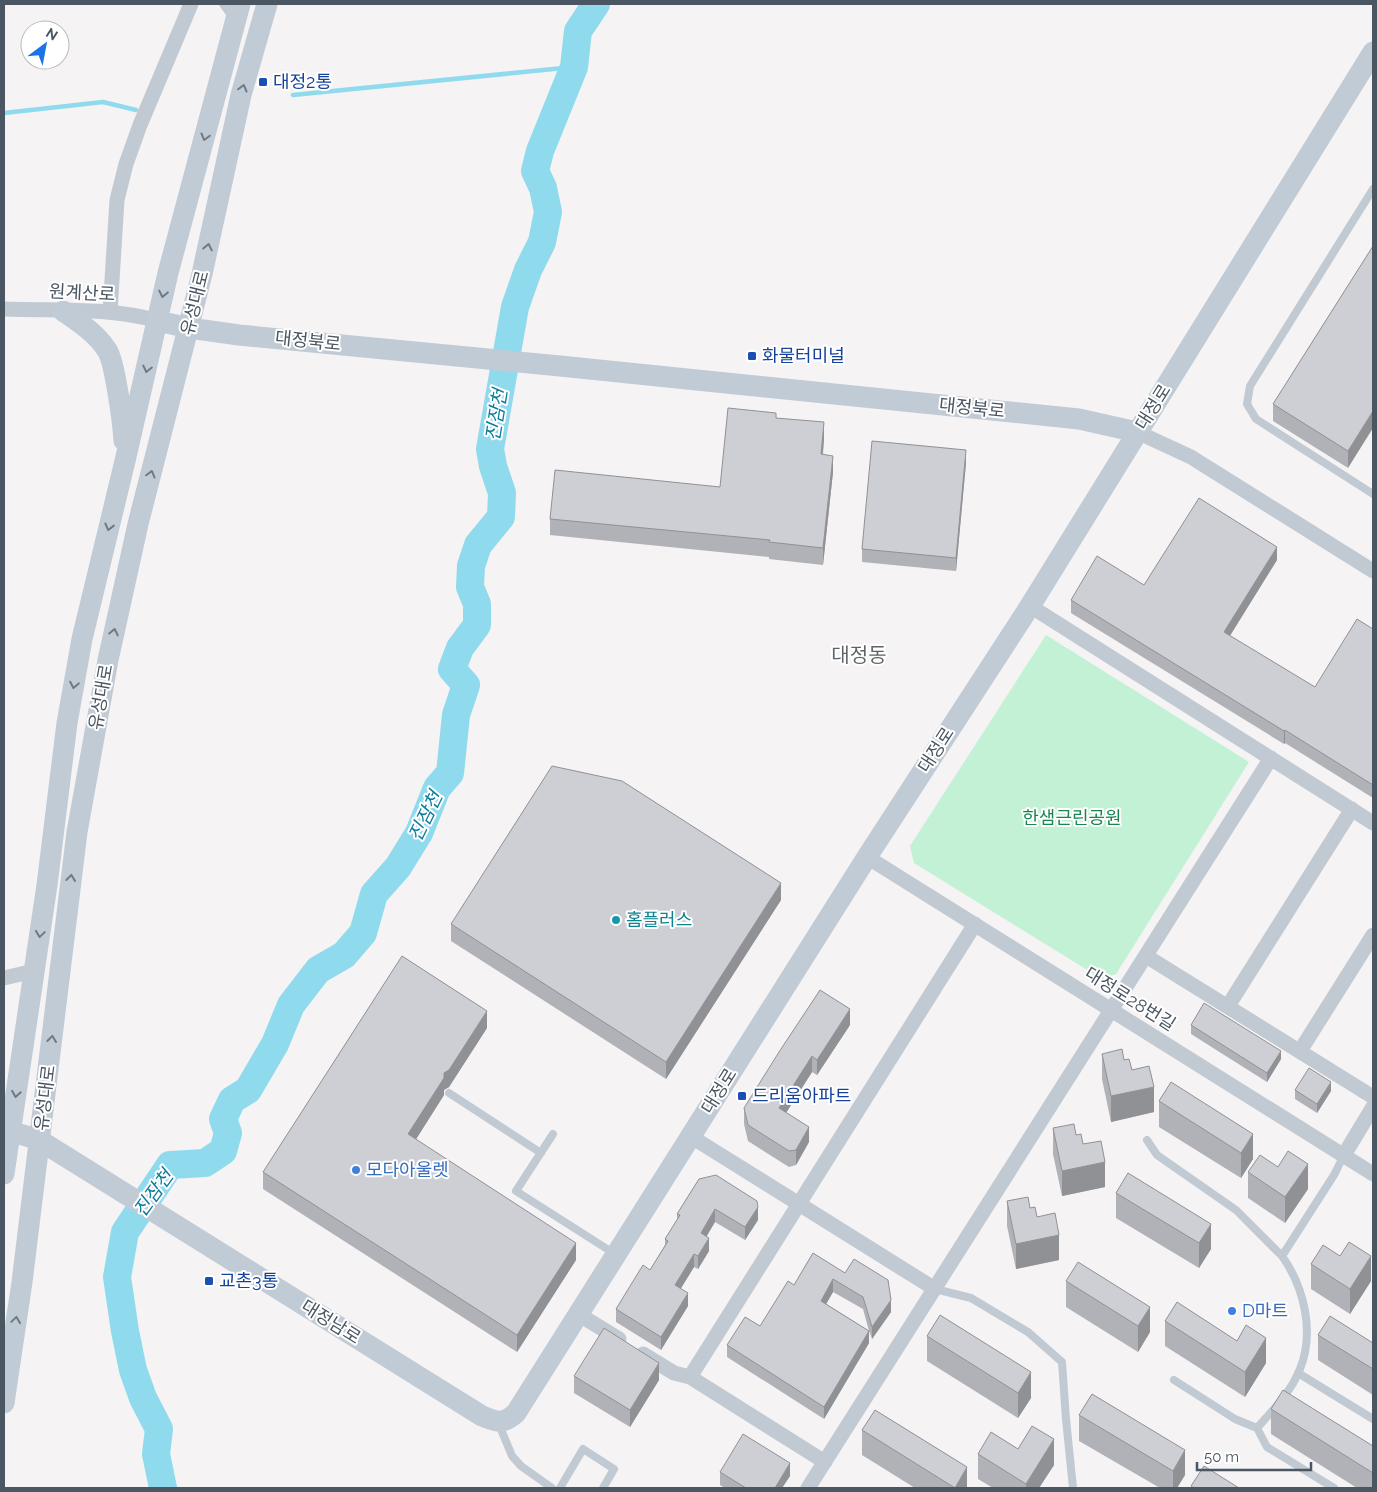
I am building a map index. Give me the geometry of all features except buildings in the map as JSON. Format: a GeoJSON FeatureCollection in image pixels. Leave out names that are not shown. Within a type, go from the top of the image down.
{"type":"FeatureCollection","features":[{"type":"Feature","properties":{"kind":"street"},"geometry":{"type":"LineString","coordinates":[[110,312],[118,200],[126,164],[140,125],[191,4]]}},
{"type":"Feature","properties":{"kind":"street","name":"유성대로"},"geometry":{"type":"LineString","coordinates":[[4,1402],[22,1282],[77,832],[108,660],[138,524],[189,328],[241,95],[267,4]]}},
{"type":"Feature","properties":{"kind":"street","name":"유성대로"},"geometry":{"type":"LineString","coordinates":[[4,1174],[7,1130],[34,971],[67,723],[82,639],[168,273],[238,13]]}},
{"type":"Feature","properties":{"kind":"street","name":"대정로"},"geometry":{"type":"LineString","coordinates":[[490,1419],[508,1419],[516,1413],[867,857],[1030,606],[1373,52]]}},
{"type":"Feature","properties":{"kind":"street","name":"원계산로"},"geometry":{"type":"LineString","coordinates":[[4,308],[110,312],[135,315],[158,321]]}},
{"type":"Feature","properties":{"kind":"street"},"geometry":{"type":"LineString","coordinates":[[63,311],[88,329],[108,352],[123,426],[125,461]]}},
{"type":"Feature","properties":{"kind":"street","name":"대정북로"},"geometry":{"type":"LineString","coordinates":[[158,321],[189,328],[238,335],[1079,419],[1137,432],[1191,457],[1373,571]]}},
{"type":"Feature","properties":{"kind":"street"},"geometry":{"type":"LineString","coordinates":[[1030,606],[1373,823]]}},
{"type":"Feature","properties":{"kind":"street"},"geometry":{"type":"LineString","coordinates":[[808,1488],[1271,758]]}},
{"type":"Feature","properties":{"kind":"street"},"geometry":{"type":"LineString","coordinates":[[1228,1006],[1352,809]]}},
{"type":"Feature","properties":{"kind":"street","name":"대정로28번길"},"geometry":{"type":"LineString","coordinates":[[867,857],[1373,1174]]}},
{"type":"Feature","properties":{"kind":"street"},"geometry":{"type":"LineString","coordinates":[[690,1377],[975,924]]}},
{"type":"Feature","properties":{"kind":"street"},"geometry":{"type":"LineString","coordinates":[[1300,1051],[1373,935]]}},
{"type":"Feature","properties":{"kind":"street"},"geometry":{"type":"LineString","coordinates":[[1146,956],[1373,1097]]}},
{"type":"Feature","properties":{"kind":"street"},"geometry":{"type":"LineString","coordinates":[[4,978],[34,971]]}},
{"type":"Feature","properties":{"kind":"street"},"geometry":{"type":"LineString","coordinates":[[1344,1155],[1373,1107]]}},
{"type":"Feature","properties":{"kind":"street"},"geometry":{"type":"LineString","coordinates":[[7,1130],[39,1140]]}},
{"type":"Feature","properties":{"kind":"street"},"geometry":{"type":"LineString","coordinates":[[690,1136],[935,1289]]}},
{"type":"Feature","properties":{"kind":"street","name":"대정남로"},"geometry":{"type":"LineString","coordinates":[[39,1140],[490,1419]]}},
{"type":"Feature","properties":{"kind":"street"},"geometry":{"type":"LineString","coordinates":[[578,1314],[674,1373],[690,1377],[825,1462]]}},
{"type":"Feature","properties":{"kind":"lane"},"geometry":{"type":"LineString","coordinates":[[223,4],[238,13]]}},
{"type":"Feature","properties":{"kind":"lane"},"geometry":{"type":"LineString","coordinates":[[1373,188],[1250,386],[1247,404],[1256,419],[1373,494]]}},
{"type":"Feature","properties":{"kind":"lane"},"geometry":{"type":"LineString","coordinates":[[449,1093],[540,1153]]}},
{"type":"Feature","properties":{"kind":"lane"},"geometry":{"type":"LineString","coordinates":[[553,1134],[516,1191],[615,1254]]}},
{"type":"Feature","properties":{"kind":"lane"},"geometry":{"type":"LineString","coordinates":[[1147,1140],[1157,1155],[1236,1210],[1282,1256],[1293,1270],[1306,1324],[1306,1346],[1298,1373],[1288,1391],[1257,1428]]}},
{"type":"Feature","properties":{"kind":"lane"},"geometry":{"type":"LineString","coordinates":[[1282,1256],[1334,1175],[1344,1155]]}},
{"type":"Feature","properties":{"kind":"lane"},"geometry":{"type":"LineString","coordinates":[[935,1289],[972,1298],[1028,1332],[1062,1362],[1073,1488]]}},
{"type":"Feature","properties":{"kind":"lane"},"geometry":{"type":"LineString","coordinates":[[1298,1373],[1373,1419]]}},
{"type":"Feature","properties":{"kind":"lane"},"geometry":{"type":"LineString","coordinates":[[1174,1380],[1235,1419],[1257,1428],[1267,1447],[1334,1488]]}},
{"type":"Feature","properties":{"kind":"lane"},"geometry":{"type":"LineString","coordinates":[[490,1419],[512,1456],[522,1466],[552,1488]]}},
{"type":"Feature","properties":{"kind":"lane"},"geometry":{"type":"LineString","coordinates":[[560,1488],[583,1449],[614,1469],[603,1488]]}},
{"type":"Feature","properties":{"kind":"green space","name":"한샘근린공원"},"geometry":{"type":"Polygon","coordinates":[[[1046,635],[1249,762],[1116,974],[1102,979],[914,863],[910,846],[1046,635]]]}},
{"type":"Feature","properties":{"kind":"waterway","name":"진잠천"},"geometry":{"type":"LineString","coordinates":[[163,1488],[156,1454],[159,1429],[143,1398],[133,1370],[125,1331],[117,1277],[125,1232],[170,1165],[205,1163],[223,1151],[228,1133],[223,1119],[232,1100],[248,1090],[275,1044],[291,1005],[318,970],[344,955],[363,933],[374,894],[398,867],[419,833],[437,788],[450,773],[456,715],[466,685],[452,669],[460,648],[477,625],[477,604],[470,587],[471,566],[478,545],[501,517],[502,493],[493,466],[490,449],[515,307],[528,270],[542,242],[548,212],[543,188],[535,171],[540,151],[574,67],[578,31],[596,4]]}},
{"type":"Feature","properties":{"kind":"waterway"},"geometry":{"type":"LineString","coordinates":[[293,95],[574,67]]}},
{"type":"Feature","properties":{"kind":"waterway"},"geometry":{"type":"LineString","coordinates":[[4,113],[103,102],[136,110]]}},
{"type":"Feature","properties":{"kind":"place","name":"대정2통"},"geometry":{"type":"Point","coordinates":[263,82]}},
{"type":"Feature","properties":{"kind":"place","name":"화물터미널"},"geometry":{"type":"Point","coordinates":[752,356]}},
{"type":"Feature","properties":{"kind":"place","name":"홈플러스"},"geometry":{"type":"Point","coordinates":[616,920]}},
{"type":"Feature","properties":{"kind":"place","name":"드리움아파트"},"geometry":{"type":"Point","coordinates":[742,1096]}},
{"type":"Feature","properties":{"kind":"place","name":"모다아울렛"},"geometry":{"type":"Point","coordinates":[356,1170]}},
{"type":"Feature","properties":{"kind":"place","name":"교촌3통"},"geometry":{"type":"Point","coordinates":[209,1281]}},
{"type":"Feature","properties":{"kind":"place","name":"D마트"},"geometry":{"type":"Point","coordinates":[1232,1311]}},
{"type":"Feature","properties":{"kind":"district","name":"대정동"},"geometry":{"type":"Point","coordinates":[859,655]}}]}
